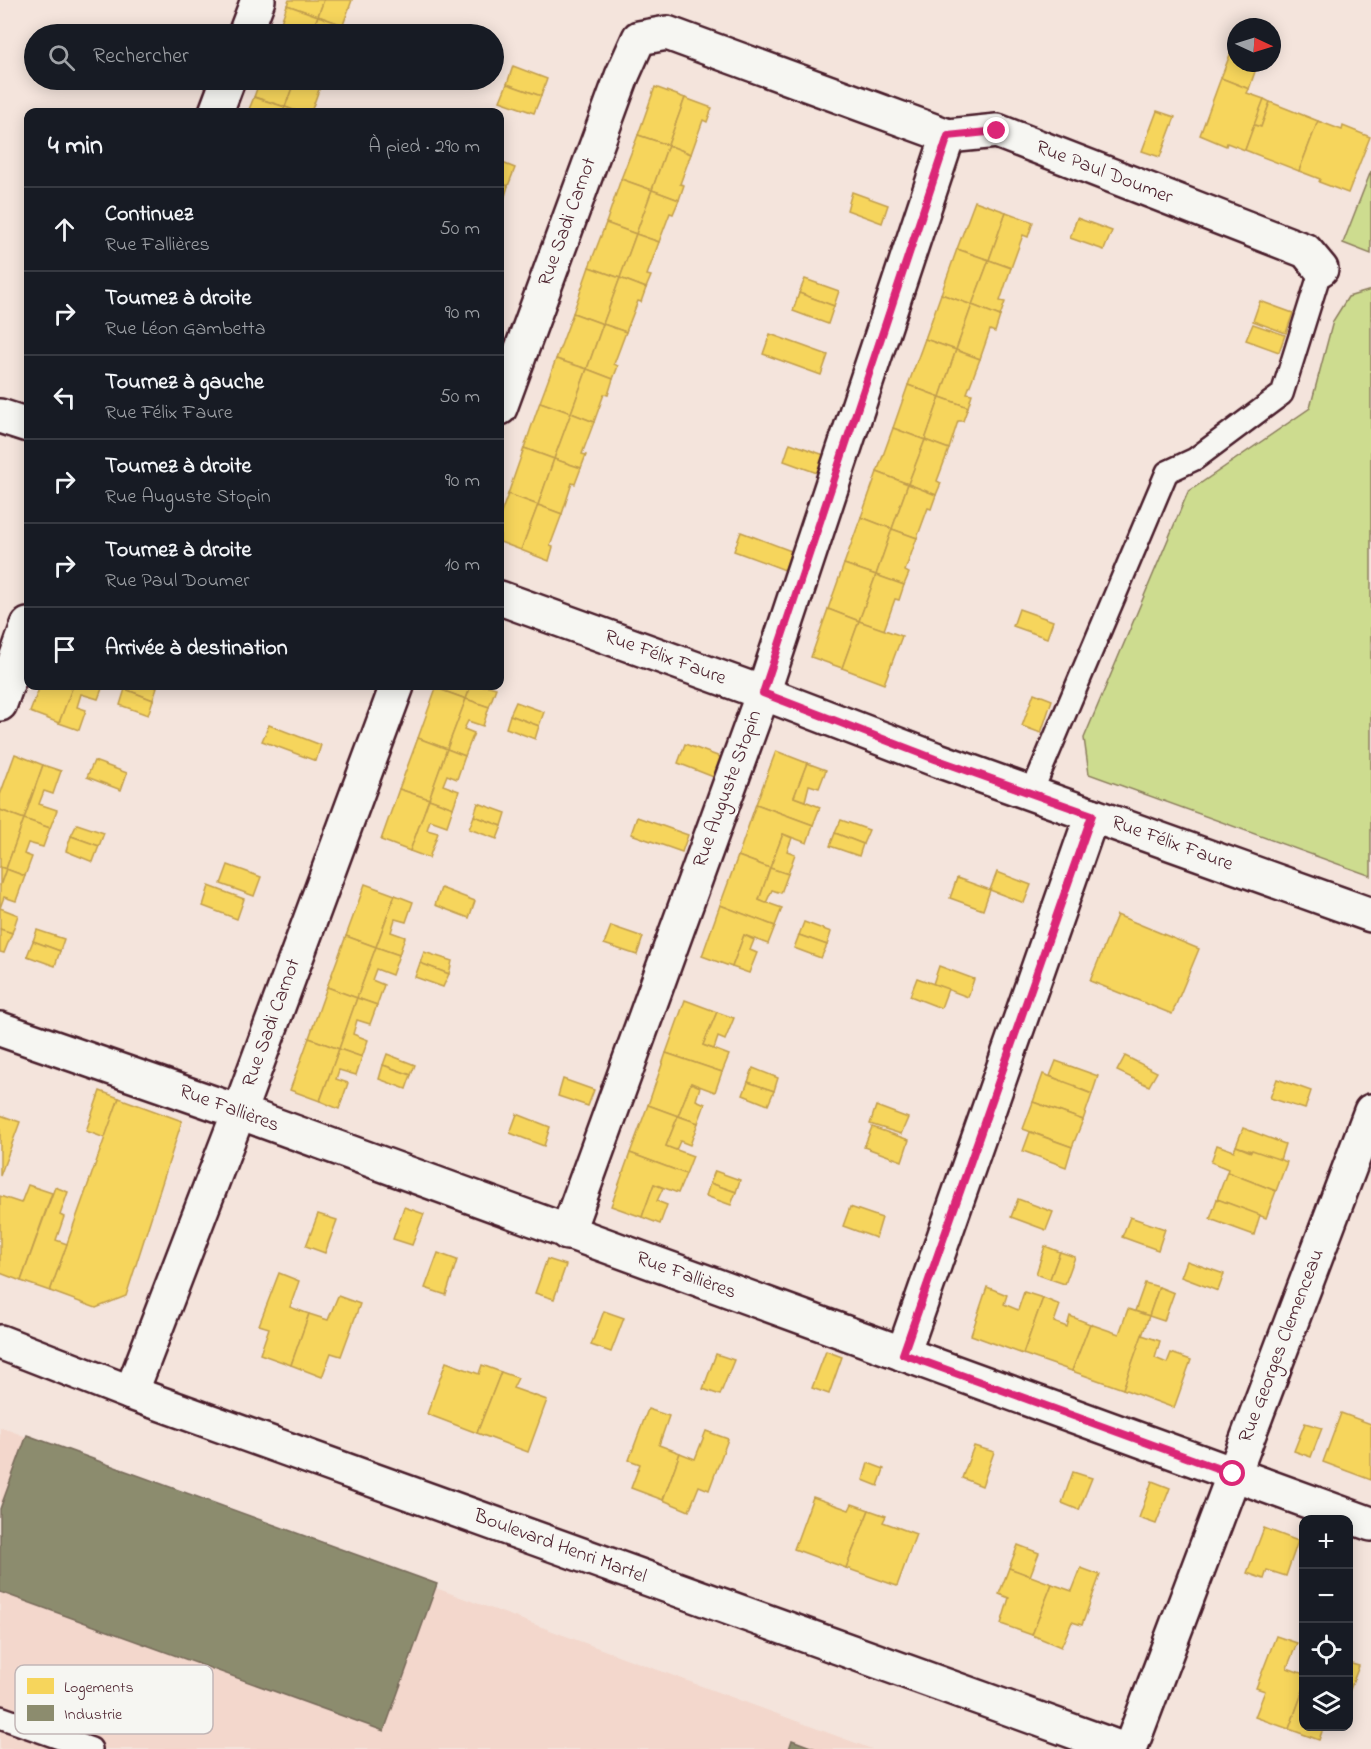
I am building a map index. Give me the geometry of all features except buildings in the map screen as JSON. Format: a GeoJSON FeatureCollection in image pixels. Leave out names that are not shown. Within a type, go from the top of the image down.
{"type":"FeatureCollection","features":[{"type":"Feature","properties":{"kind":"street"},"geometry":{"type":"LineString","coordinates":[[249,24],[258,0]]}},
{"type":"Feature","properties":{"kind":"street","name":"Rue Paul Doumer"},"geometry":{"type":"LineString","coordinates":[[639,38],[667,33],[948,136],[997,131],[1306,251],[1321,269]]}},
{"type":"Feature","properties":{"kind":"street","name":"Rue Sadi Carnot"},"geometry":{"type":"LineString","coordinates":[[504,397],[622,76],[639,38]]}},
{"type":"Feature","properties":{"kind":"street"},"geometry":{"type":"LineString","coordinates":[[218,108],[224,90]]}},
{"type":"Feature","properties":{"kind":"street","name":"Rue Auguste Stopin"},"geometry":{"type":"LineString","coordinates":[[567,1233],[763,693],[948,136]]}},
{"type":"Feature","properties":{"kind":"street"},"geometry":{"type":"LineString","coordinates":[[0,416],[24,425]]}},
{"type":"Feature","properties":{"kind":"street","name":"Rue Félix Faure"},"geometry":{"type":"LineString","coordinates":[[504,599],[763,693],[1031,794],[1371,915]]}},
{"type":"Feature","properties":{"kind":"street"},"geometry":{"type":"LineString","coordinates":[[0,704],[24,636]]}},
{"type":"Feature","properties":{"kind":"street","name":"Rue Sadi Carnot"},"geometry":{"type":"LineString","coordinates":[[131,1393],[239,1112],[396,690]]}},
{"type":"Feature","properties":{"kind":"street"},"geometry":{"type":"LineString","coordinates":[[903,1354],[1092,815]]}},
{"type":"Feature","properties":{"kind":"street","name":"Rue Fallières"},"geometry":{"type":"LineString","coordinates":[[0,1029],[239,1112],[1371,1524]]}},
{"type":"Feature","properties":{"kind":"street","name":"Rue Georges Clemenceau"},"geometry":{"type":"LineString","coordinates":[[1130,1749],[1371,1111]]}},
{"type":"Feature","properties":{"kind":"street","name":"Boulevard Henri Martel"},"geometry":{"type":"LineString","coordinates":[[0,1342],[131,1393],[1122,1749]]}},
{"type":"Feature","properties":{"kind":"lane"},"geometry":{"type":"LineString","coordinates":[[1031,794],[1167,472],[1195,459],[1282,394],[1321,269]]}},
{"type":"Feature","properties":{"kind":"lane"},"geometry":{"type":"LineString","coordinates":[[0,1717],[15,1722]]}},
{"type":"Feature","properties":{"kind":"lane"},"geometry":{"type":"LineString","coordinates":[[48,1734],[91,1749]]}},
{"type":"Feature","properties":{"kind":"shaded area"},"geometry":{"type":"Polygon","coordinates":[[[0,1427],[872,1749],[0,1749],[0,1427]]]}},
{"type":"Feature","properties":{"kind":"green space"},"geometry":{"type":"Polygon","coordinates":[[[1371,171],[1371,254],[1343,243],[1371,171]]]}},
{"type":"Feature","properties":{"kind":"green space"},"geometry":{"type":"Polygon","coordinates":[[[1371,290],[1371,876],[1089,774],[1084,738],[1188,492],[1310,408],[1333,321],[1348,297],[1371,290]]]}},
{"type":"Feature","properties":{"kind":"route"},"geometry":{"type":"LineString","coordinates":[[997,131],[948,136],[763,693],[935,759],[1092,815],[903,1354],[1233,1474]]}}]}
